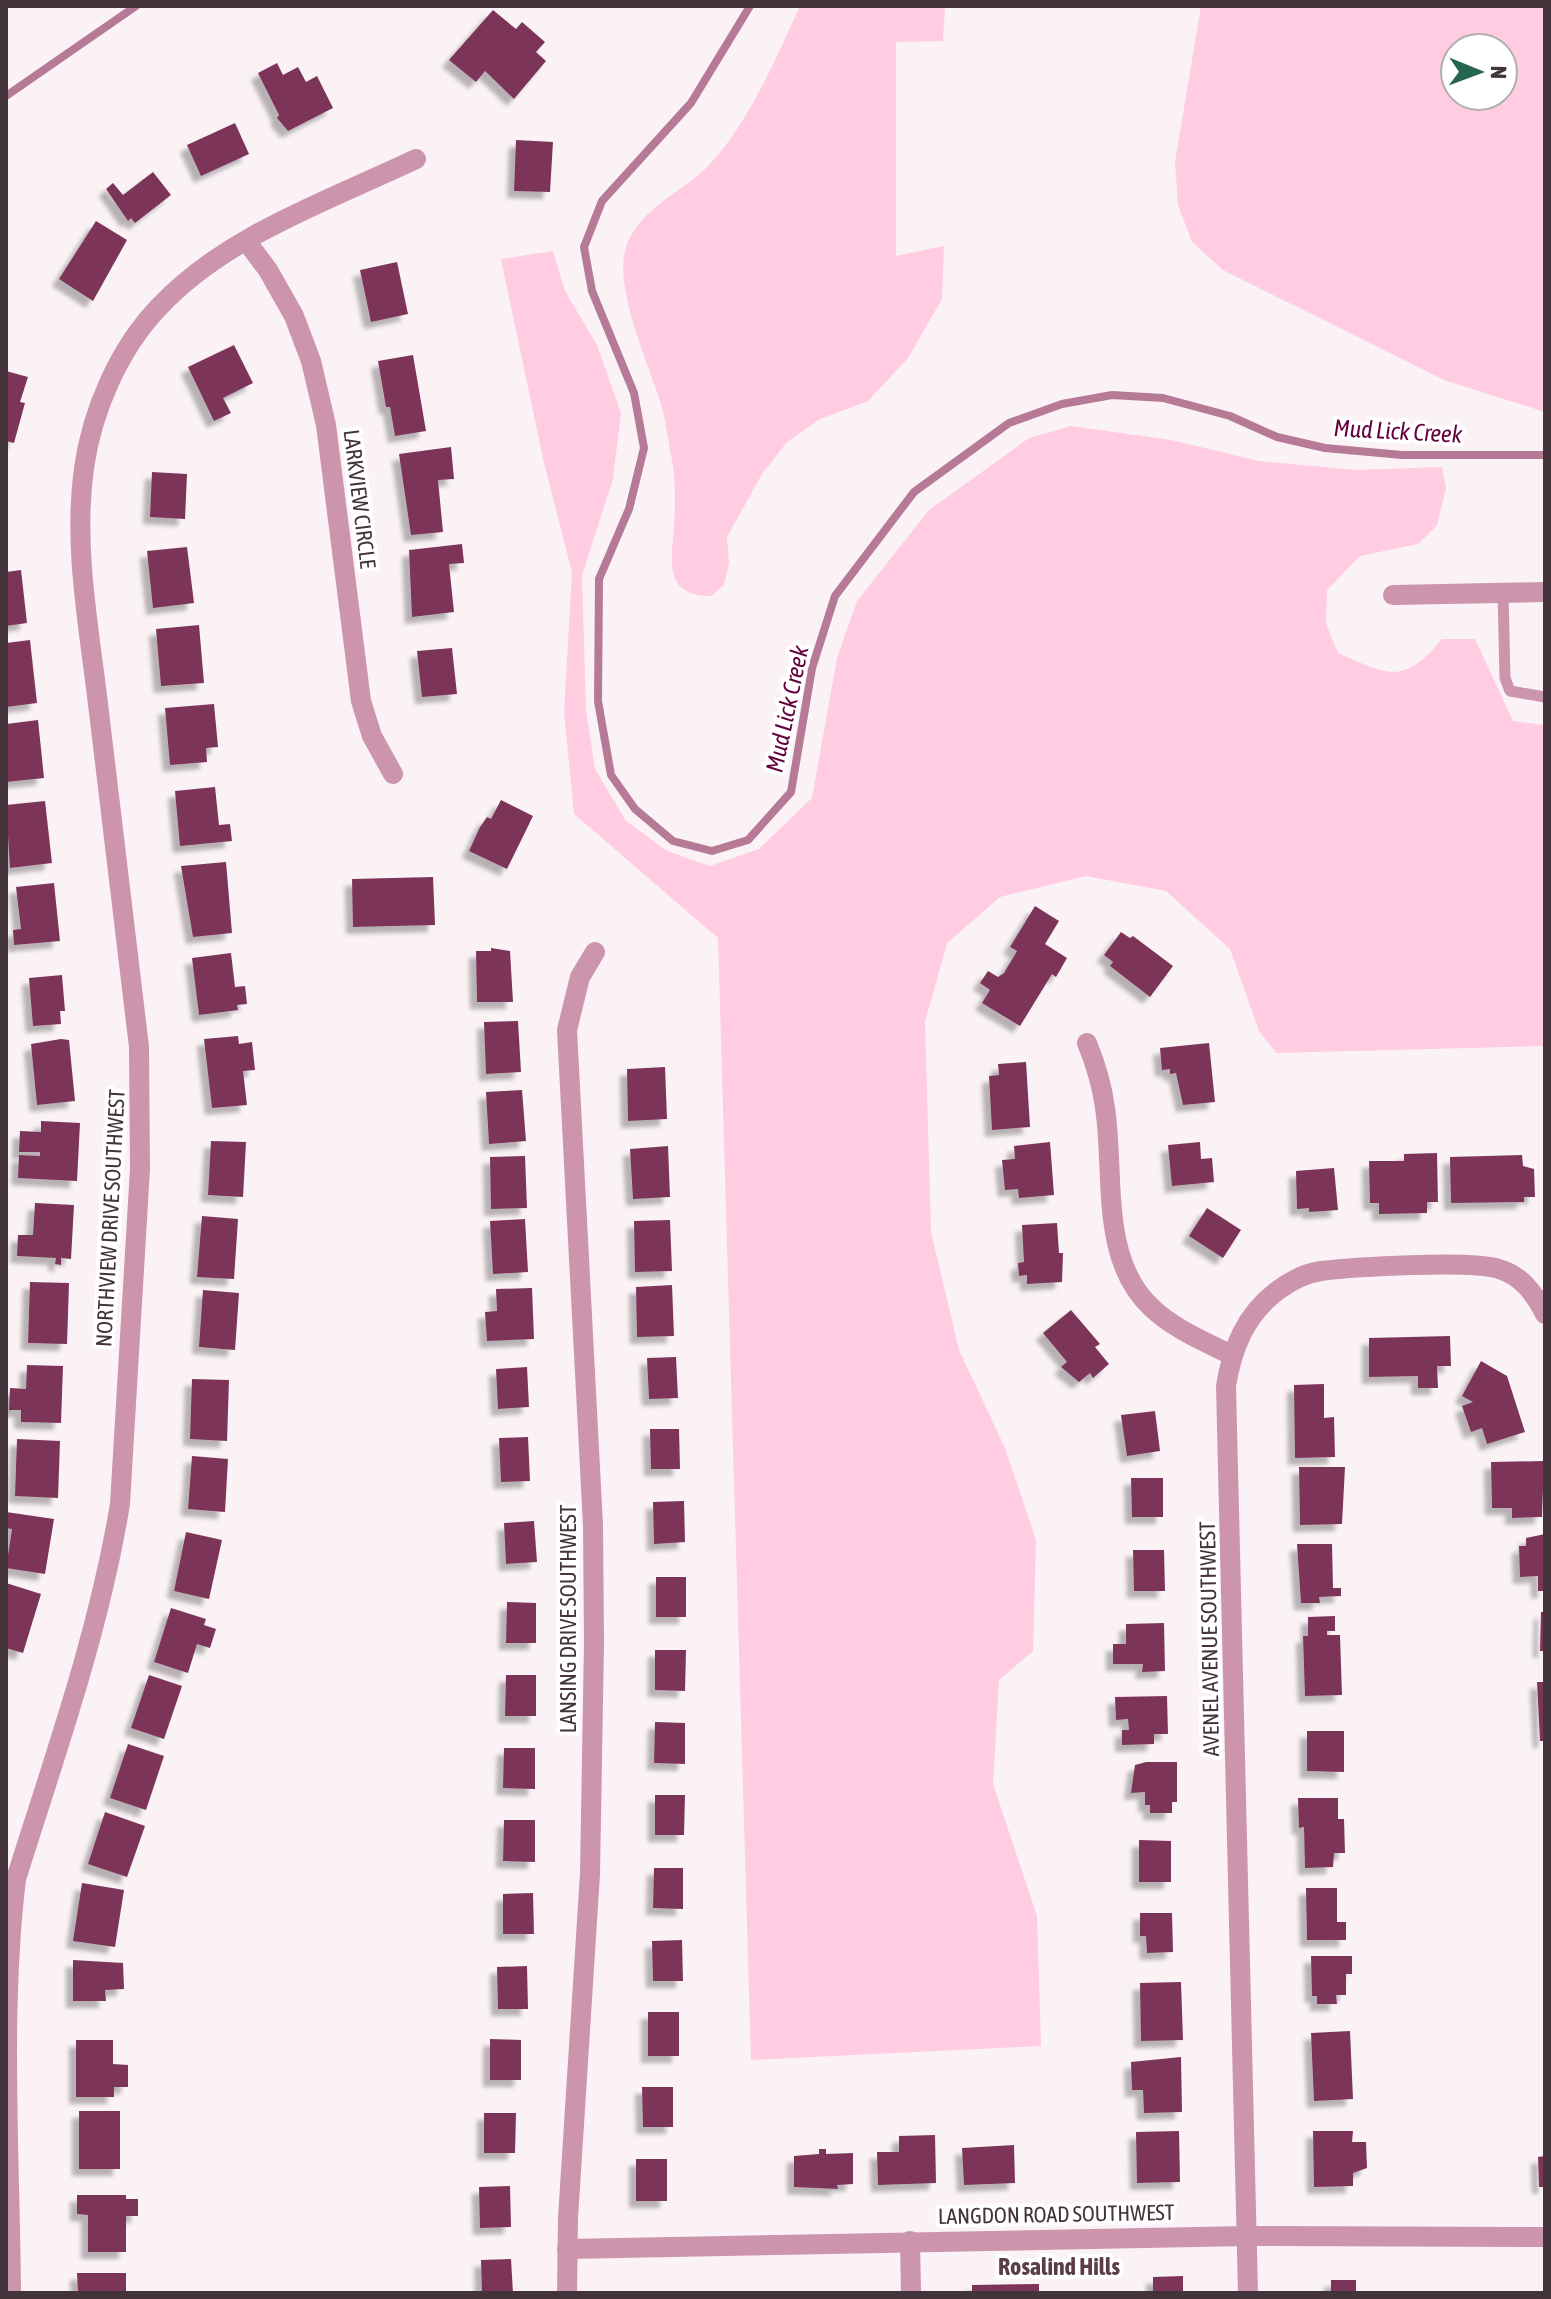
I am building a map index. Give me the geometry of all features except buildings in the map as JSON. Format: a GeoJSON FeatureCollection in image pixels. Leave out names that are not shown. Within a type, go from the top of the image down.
{"type":"FeatureCollection","features":[{"type":"Feature","properties":{"kind":"street","name":"NORTHVIEW DRIVE SOUTHWEST"},"geometry":{"type":"LineString","coordinates":[[11,2293],[8,1977],[11,1917],[16,1879],[96,1627],[113,1550],[120,1504],[142,1129],[139,1047],[85,596],[81,503],[84,468],[91,433],[110,383],[134,338],[159,307],[188,280],[247,242],[416,159]]}},
{"type":"Feature","properties":{"kind":"street","name":"LARKVIEW CIRCLE"},"geometry":{"type":"LineString","coordinates":[[247,242],[268,270],[294,316],[311,361],[326,425],[361,701],[372,736],[393,774]]}},
{"type":"Feature","properties":{"kind":"street"},"geometry":{"type":"LineString","coordinates":[[1393,595],[1545,592]]}},
{"type":"Feature","properties":{"kind":"street","name":"LANSING DRIVE SOUTHWEST"},"geometry":{"type":"LineString","coordinates":[[567,2293],[567,2249],[590,1874],[594,1642],[593,1525],[567,1030],[580,977],[595,952]]}},
{"type":"Feature","properties":{"kind":"street"},"geometry":{"type":"LineString","coordinates":[[1087,1043],[1100,1076],[1114,1222],[1131,1283],[1167,1321],[1231,1355],[1243,1329],[1266,1301],[1294,1281],[1319,1271],[1461,1266],[1497,1268],[1515,1276],[1531,1290],[1545,1314]]}},
{"type":"Feature","properties":{"kind":"street","name":"AVENEL AVENUE SOUTHWEST"},"geometry":{"type":"LineString","coordinates":[[1231,1355],[1226,1386],[1248,2293]]}},
{"type":"Feature","properties":{"kind":"street","name":"LANGDON ROAD SOUTHWEST"},"geometry":{"type":"LineString","coordinates":[[567,2249],[1247,2236],[1545,2237]]}},
{"type":"Feature","properties":{"kind":"street"},"geometry":{"type":"LineString","coordinates":[[910,2241],[911,2293]]}},
{"type":"Feature","properties":{"kind":"lane"},"geometry":{"type":"LineString","coordinates":[[1503,593],[1505,678],[1510,691],[1545,697]]}},
{"type":"Feature","properties":{"kind":"shaded area"},"geometry":{"type":"Polygon","coordinates":[[[800,6],[945,6],[943,41],[896,42],[896,256],[944,246],[942,299],[908,358],[868,401],[820,419],[787,442],[762,474],[727,537],[729,563],[724,585],[711,596],[696,594],[685,590],[674,575],[673,468],[662,408],[627,299],[624,258],[628,242],[644,218],[710,164],[738,128],[800,6]]]}},
{"type":"Feature","properties":{"kind":"shaded area"},"geometry":{"type":"Polygon","coordinates":[[[1201,6],[1545,6],[1545,412],[1444,380],[1223,270],[1192,242],[1178,205],[1175,162],[1201,6]]]}},
{"type":"Feature","properties":{"kind":"shaded area"},"geometry":{"type":"Polygon","coordinates":[[[553,251],[565,291],[597,345],[621,413],[613,479],[582,575],[586,710],[595,769],[626,821],[667,851],[710,866],[759,849],[812,798],[837,658],[857,601],[929,510],[1029,438],[1071,426],[1171,440],[1259,461],[1355,470],[1442,467],[1446,488],[1437,525],[1418,544],[1360,556],[1327,590],[1326,624],[1338,653],[1383,671],[1405,670],[1428,654],[1442,639],[1475,639],[1513,721],[1545,725],[1545,1046],[1276,1053],[1259,1031],[1230,949],[1166,891],[1086,876],[1000,897],[947,943],[925,1022],[931,1232],[959,1350],[1005,1448],[1036,1540],[1033,1651],[999,1680],[993,1784],[1037,1916],[1041,2046],[751,2060],[718,938],[574,814],[564,712],[572,572],[544,463],[501,259],[553,251]]]}},
{"type":"Feature","properties":{"kind":"waterway","name":"Mud Lick Creek"},"geometry":{"type":"LineString","coordinates":[[6,96],[136,6]]}},
{"type":"Feature","properties":{"kind":"waterway","name":"Mud Lick Creek"},"geometry":{"type":"LineString","coordinates":[[750,6],[691,103],[602,201],[584,247],[592,291],[634,393],[644,448],[629,509],[599,579],[598,701],[611,775],[635,809],[673,841],[712,851],[748,840],[791,792],[812,668],[835,596],[914,492],[1009,423],[1062,404],[1112,395],[1163,398],[1230,416],[1277,437],[1325,448],[1402,455],[1545,455]]}},
{"type":"Feature","properties":{"kind":"district","name":"Rosalind Hills"},"geometry":{"type":"Point","coordinates":[1059,2266]}}]}
